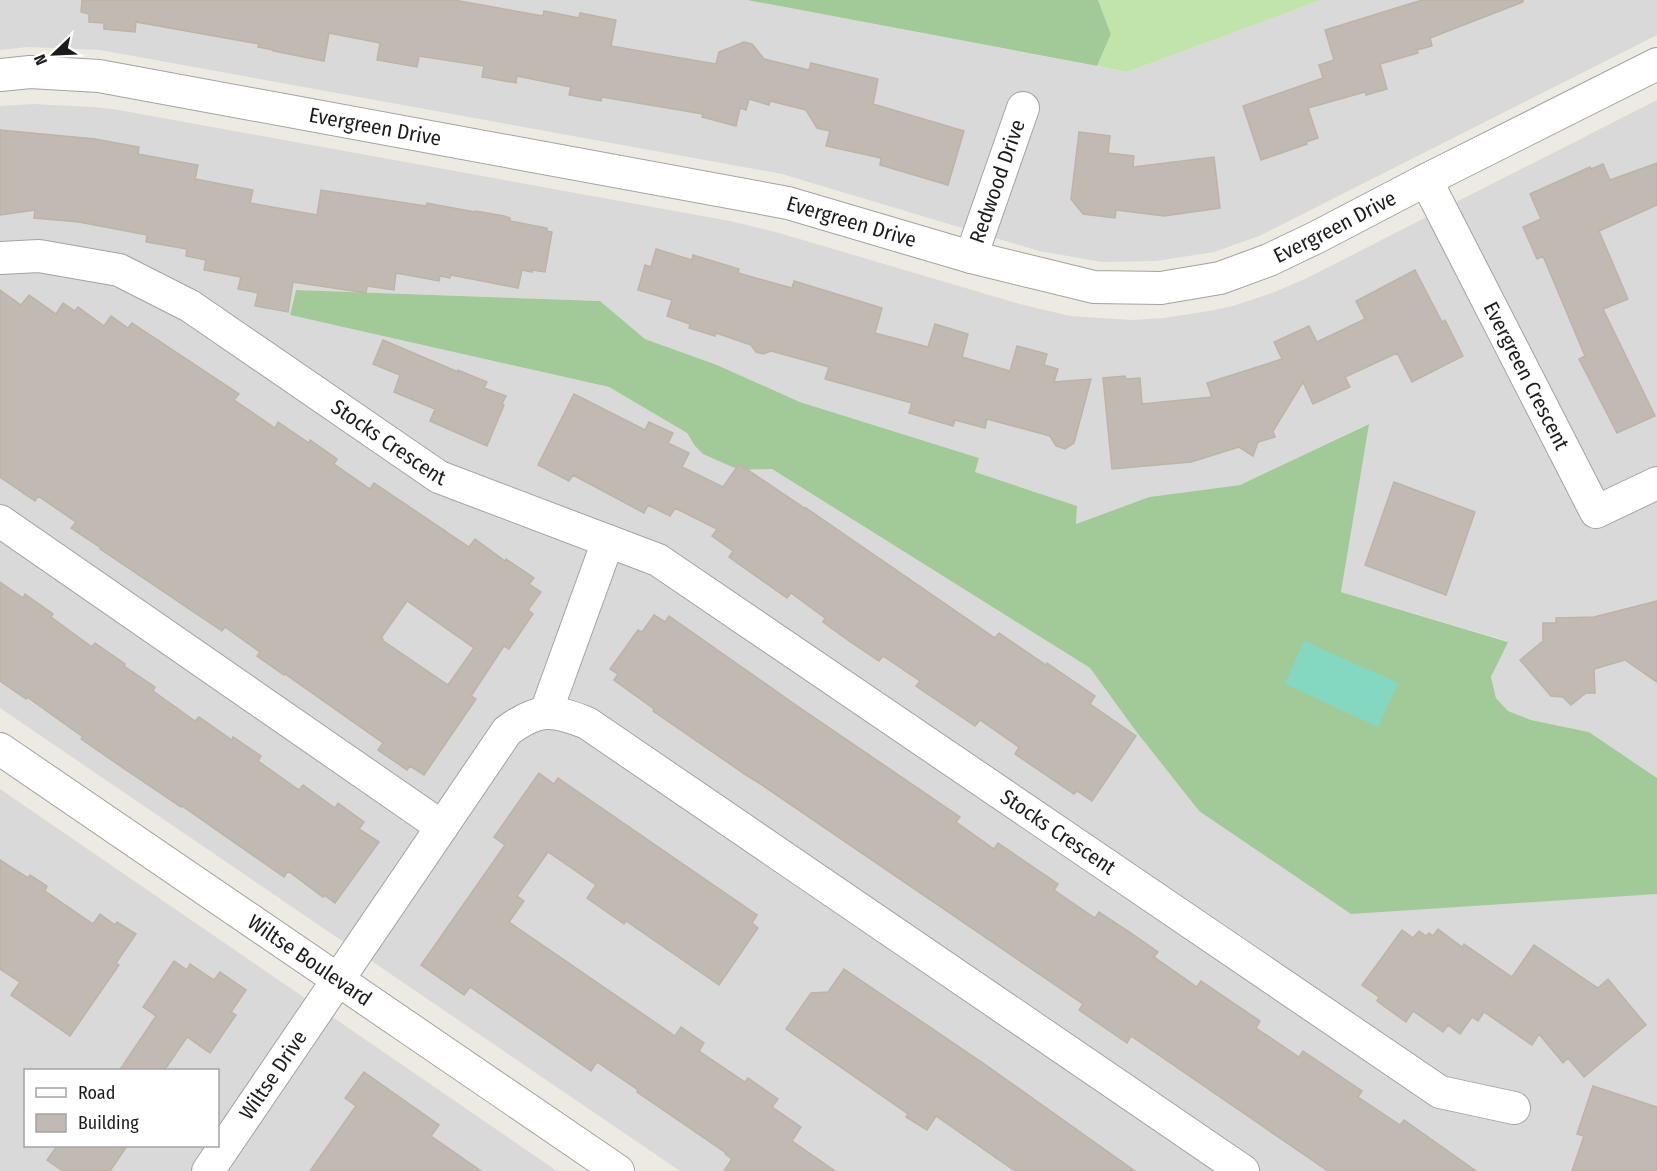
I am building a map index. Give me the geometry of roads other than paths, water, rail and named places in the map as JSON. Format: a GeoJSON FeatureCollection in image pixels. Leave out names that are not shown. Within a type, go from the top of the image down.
{"type":"FeatureCollection","features":[{"type":"Feature","properties":{"kind":"street","name":"Evergreen Drive"},"geometry":{"type":"LineString","coordinates":[[0,75],[30,72],[99,76],[788,203],[971,257],[1095,287],[1161,288],[1220,278],[1269,260],[1657,64]]}},
{"type":"Feature","properties":{"kind":"street","name":"Redwood Drive"},"geometry":{"type":"LineString","coordinates":[[971,257],[1023,108]]}},
{"type":"Feature","properties":{"kind":"street","name":"Evergreen Crescent"},"geometry":{"type":"LineString","coordinates":[[1426,180],[1596,512],[1657,483]]}},
{"type":"Feature","properties":{"kind":"street","name":"Stocks Crescent"},"geometry":{"type":"LineString","coordinates":[[0,258],[39,256],[119,270],[190,306],[439,477],[658,560],[1440,1092],[1514,1108]]}},
{"type":"Feature","properties":{"kind":"street"},"geometry":{"type":"LineString","coordinates":[[0,521],[442,827]]}},
{"type":"Feature","properties":{"kind":"street"},"geometry":{"type":"LineString","coordinates":[[546,712],[608,541]]}},
{"type":"Feature","properties":{"kind":"street"},"geometry":{"type":"LineString","coordinates":[[338,980],[507,731],[525,718],[546,712],[567,715],[587,723],[1243,1171]]}},
{"type":"Feature","properties":{"kind":"street","name":"Wiltse Boulevard"},"geometry":{"type":"LineString","coordinates":[[0,749],[618,1171]]}},
{"type":"Feature","properties":{"kind":"street","name":"Wiltse Drive"},"geometry":{"type":"LineString","coordinates":[[208,1171],[338,980]]}}]}
